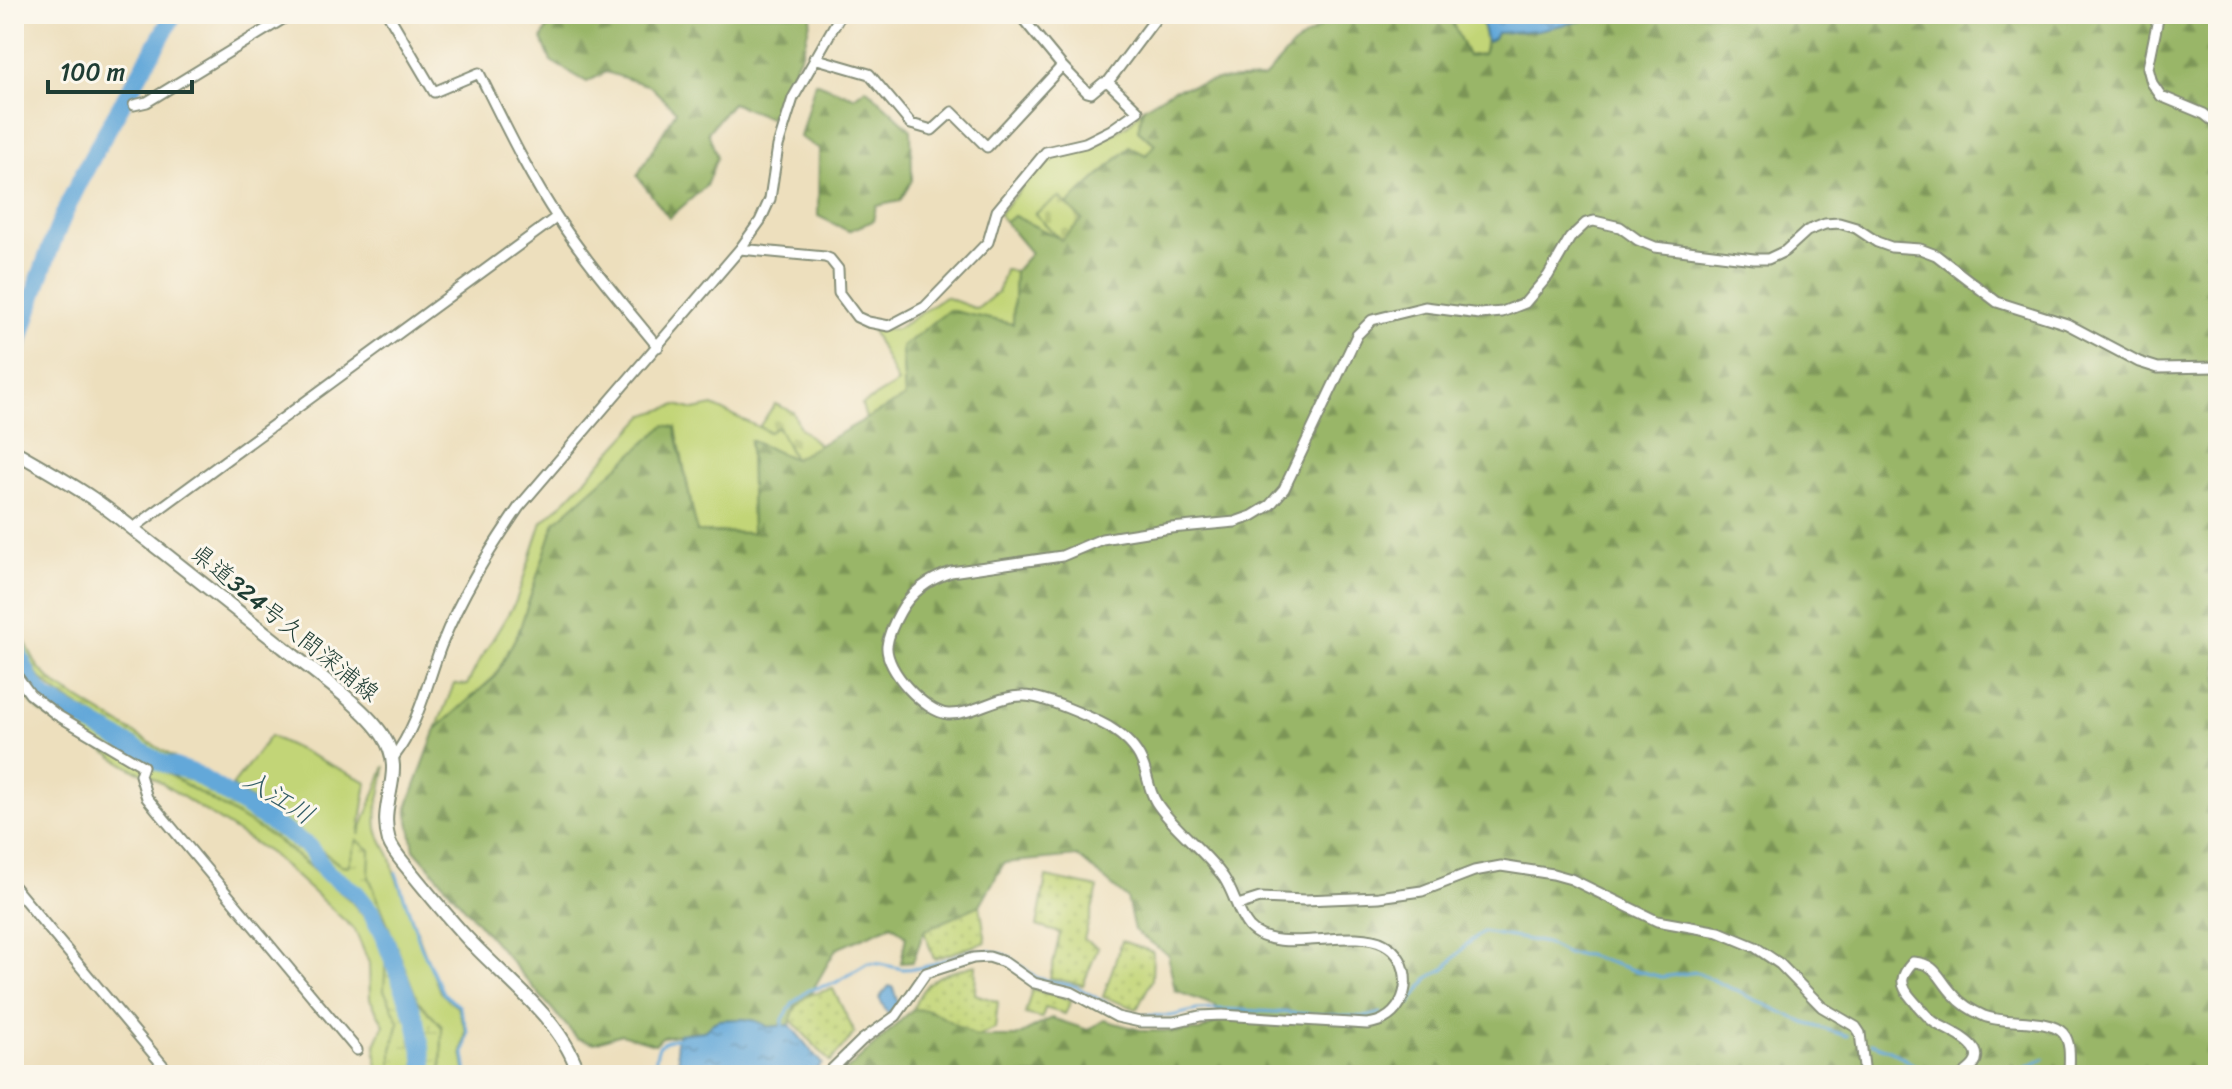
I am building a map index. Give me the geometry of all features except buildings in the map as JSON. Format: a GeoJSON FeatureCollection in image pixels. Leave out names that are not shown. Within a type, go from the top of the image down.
{"type":"FeatureCollection","features":[{"type":"Feature","properties":{"kind":"main road","name":"県道324号久間深浦線"},"geometry":{"type":"LineString","coordinates":[[14,451],[93,499],[361,711],[380,731],[391,748],[393,758]]}},
{"type":"Feature","properties":{"kind":"main road"},"geometry":{"type":"LineString","coordinates":[[393,758],[394,769],[385,819],[390,844],[467,939],[555,1028],[567,1046],[579,1075]]}},
{"type":"Feature","properties":{"kind":"street"},"geometry":{"type":"LineString","coordinates":[[134,105],[147,102],[291,14]]}},
{"type":"Feature","properties":{"kind":"street"},"geometry":{"type":"LineString","coordinates":[[388,14],[434,92],[479,73],[514,144],[557,217],[593,268],[658,347]]}},
{"type":"Feature","properties":{"kind":"street"},"geometry":{"type":"LineString","coordinates":[[393,758],[409,734],[464,593],[519,507],[658,347],[760,221],[770,199],[778,146],[793,98],[841,14]]}},
{"type":"Feature","properties":{"kind":"street"},"geometry":{"type":"LineString","coordinates":[[1019,14],[1062,66],[1091,93],[1108,82],[1159,14]]}},
{"type":"Feature","properties":{"kind":"street"},"geometry":{"type":"LineString","coordinates":[[2159,14],[2148,68],[2152,83],[2161,96],[2204,114],[2218,125]]}},
{"type":"Feature","properties":{"kind":"street"},"geometry":{"type":"LineString","coordinates":[[814,58],[869,74],[911,124],[932,130],[952,112],[987,147],[1062,66]]}},
{"type":"Feature","properties":{"kind":"street"},"geometry":{"type":"LineString","coordinates":[[740,249],[830,259],[838,269],[839,293],[857,317],[889,326],[925,307],[988,242],[997,211],[1046,152],[1085,143],[1138,111],[1108,82]]}},
{"type":"Feature","properties":{"kind":"street"},"geometry":{"type":"LineString","coordinates":[[132,529],[557,217]]}},
{"type":"Feature","properties":{"kind":"street"},"geometry":{"type":"LineString","coordinates":[[826,1075],[862,1040],[896,1016],[926,973],[973,958],[989,957],[1004,962],[1034,983],[1071,992],[1117,1017],[1140,1022],[1174,1022],[1222,1015],[1367,1024],[1381,1021],[1392,1014],[1404,992],[1406,975],[1394,951],[1382,943],[1366,939],[1274,940],[1249,927],[1226,880],[1153,798],[1142,762],[1122,736],[1108,727],[1026,695],[999,699],[963,713],[939,712],[910,690],[894,672],[887,646],[904,605],[936,577],[951,572],[1062,556],[1102,539],[1235,522],[1270,505],[1284,489],[1357,335],[1372,320],[1425,307],[1480,314],[1502,312],[1525,303],[1548,276],[1570,238],[1586,223],[1594,221],[1620,227],[1655,247],[1754,259],[1768,259],[1785,251],[1807,231],[1825,224],[1839,223],[1856,228],[1891,247],[1920,249],[1936,255],[1997,302],[2067,324],[2139,362],[2158,368],[2218,367]]}},
{"type":"Feature","properties":{"kind":"street"},"geometry":{"type":"LineString","coordinates":[[14,672],[30,694],[57,715],[143,766],[140,775],[147,798],[357,1050]]}},
{"type":"Feature","properties":{"kind":"street"},"geometry":{"type":"LineString","coordinates":[[1238,905],[1260,898],[1335,899],[1422,891],[1474,871],[1501,866],[1553,874],[1571,879],[1657,921],[1719,932],[1755,947],[1780,964],[1822,1007],[1856,1027],[1860,1033],[1865,1075]]}},
{"type":"Feature","properties":{"kind":"street"},"geometry":{"type":"LineString","coordinates":[[14,887],[171,1075]]}},
{"type":"Feature","properties":{"kind":"street"},"geometry":{"type":"LineString","coordinates":[[1962,1075],[1973,1068],[1975,1051],[1966,1041],[1930,1019],[1908,995],[1902,982],[1903,972],[1913,962],[1923,962],[1932,967],[1952,994],[1985,1016],[1998,1021],[2044,1024],[2062,1032],[2069,1043],[2069,1075]]}},
{"type":"Feature","properties":{"kind":"green space"},"geometry":{"type":"Polygon","coordinates":[[[553,14],[812,14],[803,50],[770,118],[732,103],[708,132],[717,157],[706,186],[669,218],[637,176],[676,111],[650,86],[606,72],[587,82],[551,61],[542,39],[553,14]]]}},
{"type":"Feature","properties":{"kind":"green space"},"geometry":{"type":"Polygon","coordinates":[[[1338,14],[1448,14],[1468,56],[1483,54],[1487,42],[1497,33],[1538,30],[1594,15],[1622,18],[1629,14],[2218,14],[2218,1075],[842,1075],[913,1009],[930,1010],[978,1037],[1016,1037],[1052,1018],[1088,1030],[1104,1020],[1144,1031],[1200,1031],[1220,1020],[1216,1006],[1175,991],[1168,955],[1134,930],[1127,898],[1077,856],[1004,863],[980,905],[924,931],[913,962],[901,963],[906,936],[892,925],[836,949],[811,993],[795,1006],[790,1025],[768,1027],[743,1019],[719,1020],[704,1031],[662,1037],[655,1044],[621,1034],[595,1043],[577,1038],[414,849],[407,808],[436,729],[495,677],[519,631],[555,522],[665,425],[675,427],[697,532],[752,533],[750,440],[794,459],[905,397],[902,347],[949,310],[1013,324],[1015,271],[1031,253],[1005,222],[1014,216],[1061,239],[1082,220],[1067,205],[1130,147],[1146,155],[1155,144],[1138,130],[1143,108],[1173,90],[1217,80],[1264,78],[1293,46],[1338,14]]]}},
{"type":"Feature","properties":{"kind":"green space"},"geometry":{"type":"Polygon","coordinates":[[[1448,14],[1482,14],[1483,54],[1468,56],[1448,14]]]}},
{"type":"Feature","properties":{"kind":"green space"},"geometry":{"type":"Polygon","coordinates":[[[815,82],[854,97],[866,88],[911,130],[912,180],[900,201],[876,206],[873,221],[848,231],[818,216],[819,149],[800,137],[815,82]]]}},
{"type":"Feature","properties":{"kind":"green space"},"geometry":{"type":"Polygon","coordinates":[[[1143,108],[1138,130],[1155,144],[1146,156],[1130,148],[1067,205],[1059,197],[1035,214],[1061,240],[1014,216],[1005,222],[999,214],[1049,155],[1090,147],[1128,125],[1143,108]]]}},
{"type":"Feature","properties":{"kind":"green space"},"geometry":{"type":"Polygon","coordinates":[[[1059,197],[1082,220],[1061,240],[1035,214],[1059,197]]]}},
{"type":"Feature","properties":{"kind":"green space"},"geometry":{"type":"Polygon","coordinates":[[[1005,270],[1015,271],[1013,324],[902,347],[905,397],[866,419],[862,405],[898,383],[872,330],[897,329],[945,297],[977,309],[998,292],[1005,270]]]}},
{"type":"Feature","properties":{"kind":"green space"},"geometry":{"type":"Polygon","coordinates":[[[775,404],[793,412],[800,428],[819,445],[794,459],[778,427],[769,432],[759,427],[775,404]]]}},
{"type":"Feature","properties":{"kind":"green space"},"geometry":{"type":"Polygon","coordinates":[[[677,405],[694,410],[713,406],[769,432],[778,427],[794,459],[750,441],[752,533],[697,532],[676,427],[555,522],[519,631],[495,676],[436,729],[454,684],[467,685],[516,601],[542,522],[645,415],[677,405]]]}},
{"type":"Feature","properties":{"kind":"green space"},"geometry":{"type":"Polygon","coordinates":[[[14,612],[16,624],[38,667],[56,685],[175,758],[162,757],[58,694],[38,676],[14,629],[14,612]]]}},
{"type":"Feature","properties":{"kind":"green space"},"geometry":{"type":"Polygon","coordinates":[[[14,657],[27,681],[45,700],[274,838],[351,901],[370,924],[386,957],[385,990],[399,1022],[392,1050],[392,1075],[375,1075],[375,1045],[384,1025],[370,999],[369,963],[355,930],[271,854],[149,775],[134,770],[39,711],[14,685],[14,657]]]}},
{"type":"Feature","properties":{"kind":"green space"},"geometry":{"type":"Polygon","coordinates":[[[270,736],[367,782],[359,835],[385,766],[376,820],[378,833],[391,858],[440,992],[458,1008],[466,1031],[462,1052],[466,1075],[441,1075],[442,1027],[418,1001],[369,877],[340,865],[232,786],[270,736]]]}},
{"type":"Feature","properties":{"kind":"green space"},"geometry":{"type":"Polygon","coordinates":[[[170,775],[195,778],[279,830],[313,857],[320,874],[274,838],[170,775]]]}},
{"type":"Feature","properties":{"kind":"green space"},"geometry":{"type":"Polygon","coordinates":[[[357,840],[370,850],[369,877],[418,1001],[442,1027],[441,1075],[427,1075],[427,1034],[373,902],[342,879],[318,848],[340,865],[348,866],[357,840]]]}},
{"type":"Feature","properties":{"kind":"green space"},"geometry":{"type":"Polygon","coordinates":[[[1046,877],[1098,888],[1084,939],[1098,948],[1083,985],[1050,978],[1060,933],[1037,926],[1046,877]]]}},
{"type":"Feature","properties":{"kind":"green space"},"geometry":{"type":"Polygon","coordinates":[[[980,905],[986,942],[934,959],[924,931],[980,905]]]}},
{"type":"Feature","properties":{"kind":"green space"},"geometry":{"type":"Polygon","coordinates":[[[1122,941],[1153,952],[1152,980],[1137,1009],[1103,997],[1122,941]]]}},
{"type":"Feature","properties":{"kind":"green space"},"geometry":{"type":"Polygon","coordinates":[[[386,957],[414,1030],[416,1075],[392,1075],[392,1050],[399,1022],[384,990],[386,957]]]}},
{"type":"Feature","properties":{"kind":"green space"},"geometry":{"type":"Polygon","coordinates":[[[976,965],[975,994],[998,1002],[995,1029],[977,1037],[930,1010],[913,1009],[924,989],[937,977],[976,965]]]}},
{"type":"Feature","properties":{"kind":"green space"},"geometry":{"type":"Polygon","coordinates":[[[833,989],[855,1033],[830,1062],[791,1020],[797,1005],[806,997],[833,989]]]}},
{"type":"Feature","properties":{"kind":"green space"},"geometry":{"type":"Polygon","coordinates":[[[1032,989],[1072,1000],[1065,1014],[1045,1008],[1042,1018],[1025,1014],[1032,989]]]}},
{"type":"Feature","properties":{"kind":"water"},"geometry":{"type":"Polygon","coordinates":[[[1482,14],[1629,14],[1622,18],[1594,15],[1581,21],[1538,30],[1497,33],[1487,42],[1482,14]]]}},
{"type":"Feature","properties":{"kind":"water"},"geometry":{"type":"Polygon","coordinates":[[[889,986],[893,987],[898,1004],[888,1014],[879,998],[889,986]]]}},
{"type":"Feature","properties":{"kind":"water"},"geometry":{"type":"Polygon","coordinates":[[[743,1019],[768,1027],[790,1025],[822,1064],[810,1075],[681,1075],[676,1043],[679,1034],[704,1031],[719,1020],[743,1019]]]}},
{"type":"Feature","properties":{"kind":"waterway","name":"入江川"},"geometry":{"type":"LineString","coordinates":[[14,361],[61,220],[107,130],[174,14]]}},
{"type":"Feature","properties":{"kind":"waterway","name":"入江川"},"geometry":{"type":"LineString","coordinates":[[14,644],[30,680],[46,699],[162,763],[194,773],[309,847],[326,872],[356,893],[371,912],[385,939],[416,1021],[424,1062],[423,1075]]}},
{"type":"Feature","properties":{"kind":"waterway"},"geometry":{"type":"LineString","coordinates":[[396,873],[421,946],[443,993],[459,1006],[468,1032],[464,1053],[467,1075]]}},
{"type":"Feature","properties":{"kind":"waterway"},"geometry":{"type":"LineString","coordinates":[[1410,1003],[1428,978],[1444,969],[1483,932],[1546,943],[1567,954],[1587,955],[1662,977],[1696,972],[1805,1023],[1848,1036]]}},
{"type":"Feature","properties":{"kind":"waterway"},"geometry":{"type":"LineString","coordinates":[[782,1027],[783,1019],[793,1003],[809,990],[835,983],[868,963],[903,969],[921,968],[972,951],[1006,955],[1037,978],[1077,987],[1118,1010],[1139,1015],[1171,1016],[1197,1010],[1222,1009],[1366,1017],[1381,1013]]}},
{"type":"Feature","properties":{"kind":"waterway"},"geometry":{"type":"LineString","coordinates":[[651,1075],[659,1046],[679,1038]]}},
{"type":"Feature","properties":{"kind":"waterway"},"geometry":{"type":"LineString","coordinates":[[1871,1043],[1892,1051],[1930,1075]]}},
{"type":"Feature","properties":{"kind":"waterway"},"geometry":{"type":"LineString","coordinates":[[2010,1075],[2044,1059]]}}]}
